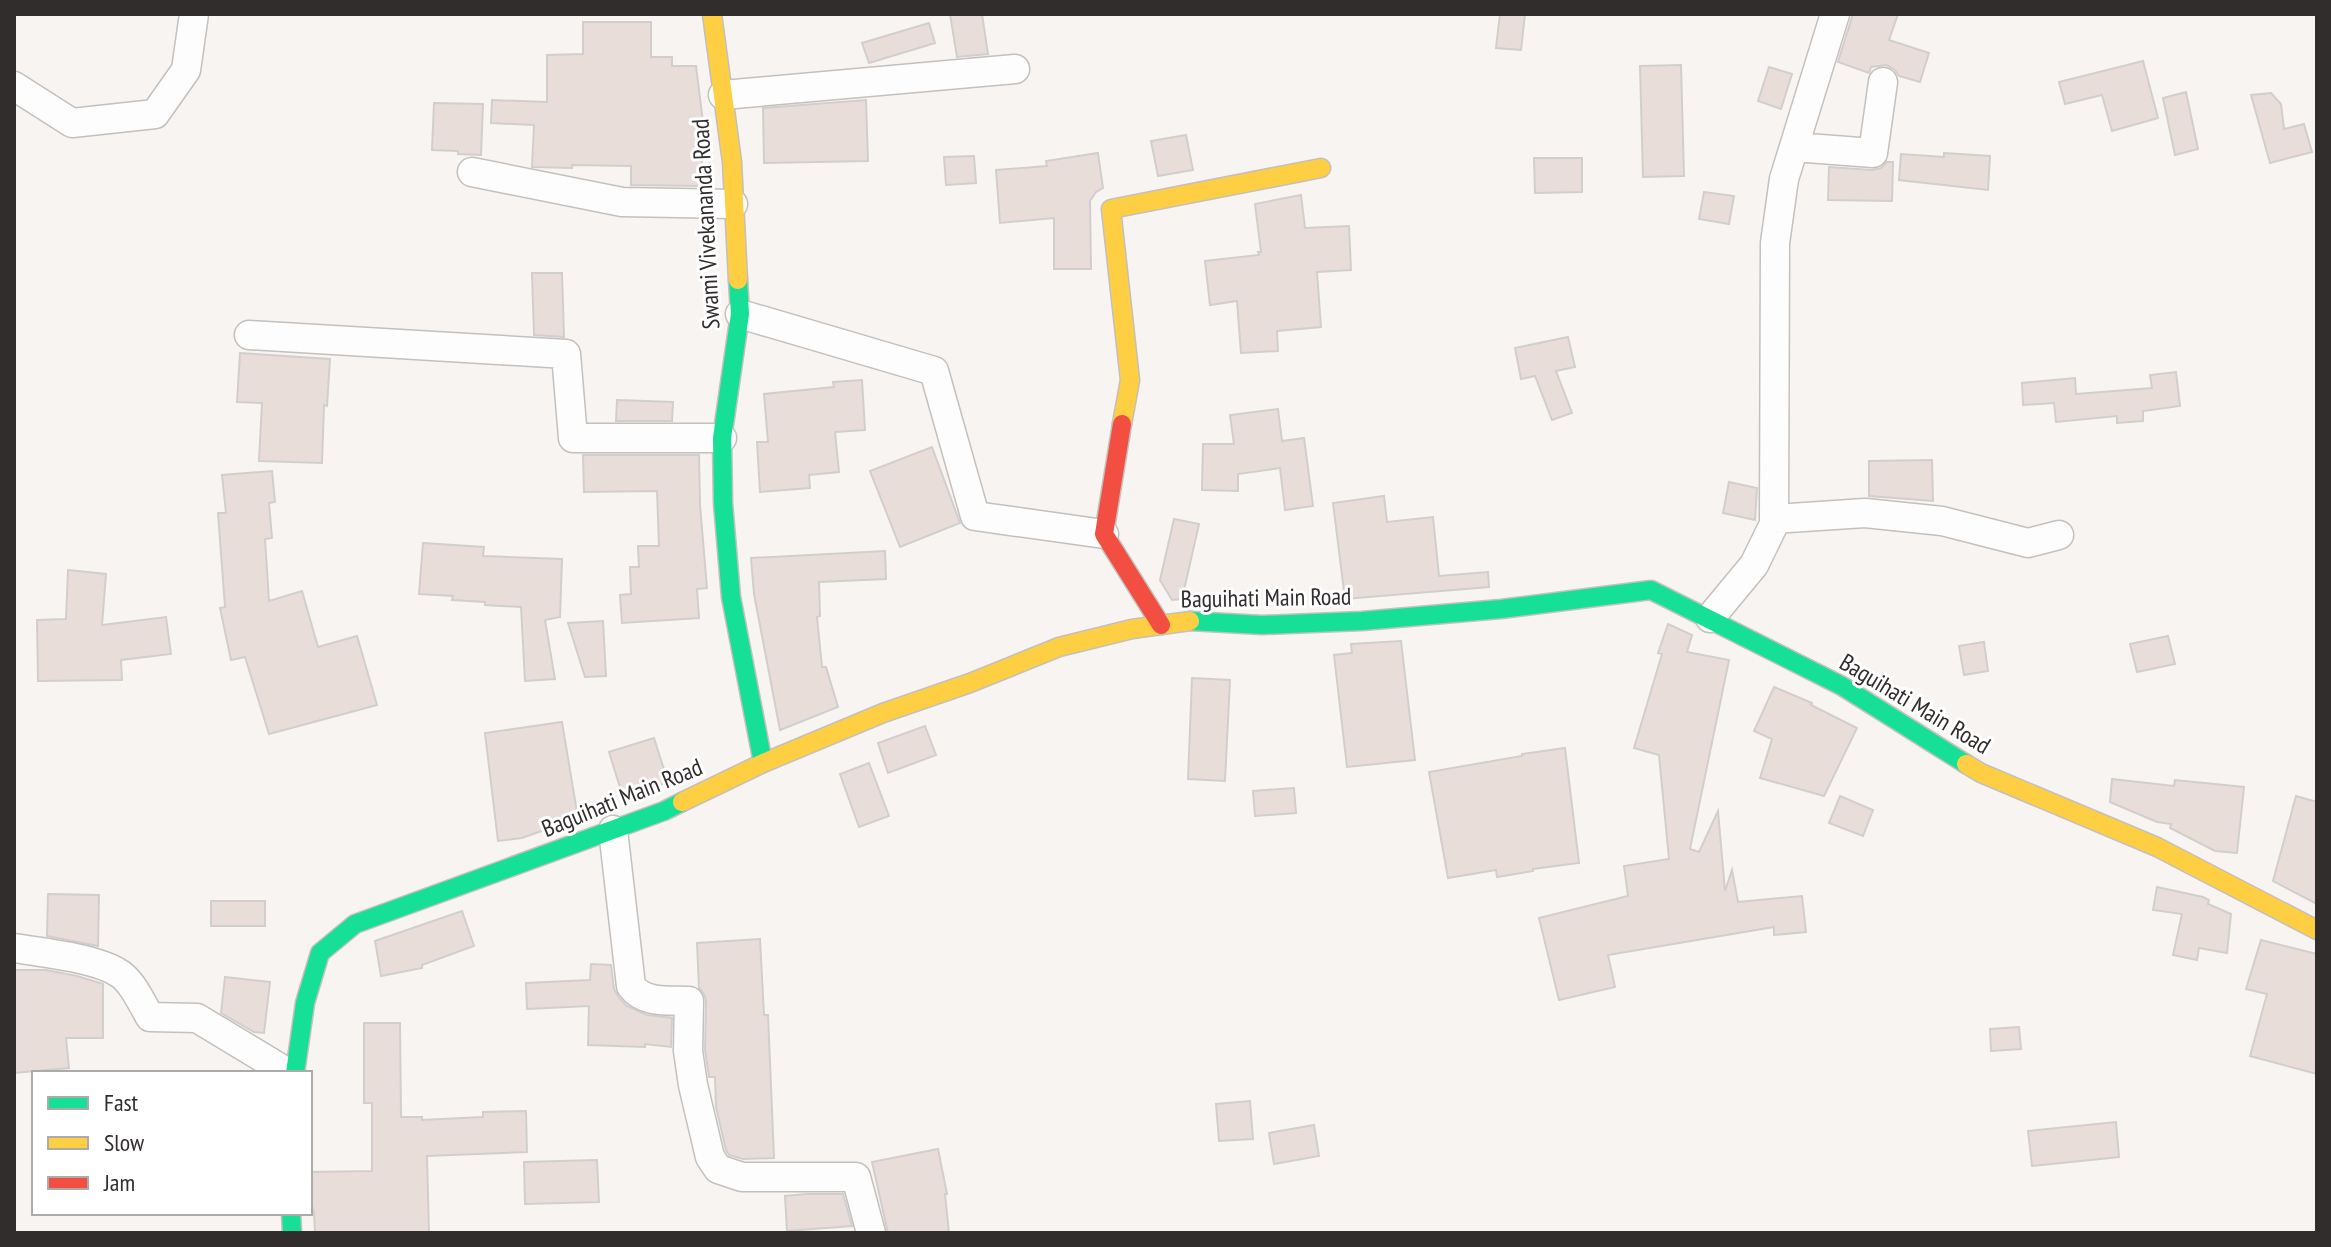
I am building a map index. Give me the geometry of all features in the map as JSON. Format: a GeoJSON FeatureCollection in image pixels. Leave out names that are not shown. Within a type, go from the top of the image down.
{"type":"FeatureCollection","features":[{"type":"Feature","properties":{"kind":"street"},"geometry":{"type":"LineString","coordinates":[[14,86],[72,123],[155,114],[186,70],[194,14]]}},
{"type":"Feature","properties":{"kind":"street","name":"Swami Vivekananda Road"},"geometry":{"type":"LineString","coordinates":[[712,14],[732,162],[740,314],[722,438],[723,503],[731,597],[763,763]]}},
{"type":"Feature","properties":{"kind":"street"},"geometry":{"type":"LineString","coordinates":[[1710,618],[1754,565],[1774,524],[1775,243],[1784,179],[1835,14]]}},
{"type":"Feature","properties":{"kind":"street"},"geometry":{"type":"LineString","coordinates":[[723,95],[1015,69]]}},
{"type":"Feature","properties":{"kind":"street"},"geometry":{"type":"LineString","coordinates":[[1794,147],[1873,153],[1883,82]]}},
{"type":"Feature","properties":{"kind":"street"},"geometry":{"type":"LineString","coordinates":[[1161,625],[1104,534],[1130,380],[1111,209],[1321,168]]}},
{"type":"Feature","properties":{"kind":"street"},"geometry":{"type":"LineString","coordinates":[[472,172],[622,202],[733,204]]}},
{"type":"Feature","properties":{"kind":"street"},"geometry":{"type":"LineString","coordinates":[[740,314],[934,371],[975,516],[1104,534]]}},
{"type":"Feature","properties":{"kind":"street"},"geometry":{"type":"LineString","coordinates":[[249,335],[566,354],[573,438],[722,438]]}},
{"type":"Feature","properties":{"kind":"street"},"geometry":{"type":"LineString","coordinates":[[1774,519],[1865,513],[1942,521],[2028,543],[2059,535]]}},
{"type":"Feature","properties":{"kind":"street","name":"Baguihati Main Road"},"geometry":{"type":"LineString","coordinates":[[295,1071],[305,1003],[320,953],[355,924],[664,811],[763,763],[883,713],[970,683],[1059,647],[1132,629],[1188,621],[1262,625],[1362,621],[1501,609],[1651,590],[1842,686],[1981,773],[2157,847],[2317,930]]}},
{"type":"Feature","properties":{"kind":"street"},"geometry":{"type":"LineString","coordinates":[[613,830],[631,986],[637,994],[649,999],[689,1001],[688,1051],[710,1157],[718,1169],[742,1177],[856,1177],[871,1233]]}},
{"type":"Feature","properties":{"kind":"street"},"geometry":{"type":"LineString","coordinates":[[14,948],[95,964],[118,972],[129,983],[150,1017],[197,1018],[285,1071]]}},
{"type":"Feature","properties":{"kind":"building"},"geometry":{"type":"Polygon","coordinates":[[[950,14],[982,14],[988,54],[957,57],[950,14]]]}},
{"type":"Feature","properties":{"kind":"building"},"geometry":{"type":"Polygon","coordinates":[[[1500,14],[1525,14],[1521,50],[1496,48],[1500,14]]]}},
{"type":"Feature","properties":{"kind":"building"},"geometry":{"type":"Polygon","coordinates":[[[1853,14],[1898,14],[1889,40],[1929,53],[1920,82],[1899,76],[1886,65],[1871,67],[1869,73],[1838,62],[1853,14]]]}},
{"type":"Feature","properties":{"kind":"building"},"geometry":{"type":"Polygon","coordinates":[[[583,22],[651,22],[651,57],[672,57],[672,66],[696,66],[703,122],[701,186],[631,185],[631,166],[532,167],[534,125],[491,123],[492,100],[547,102],[547,55],[583,54],[583,22]]]}},
{"type":"Feature","properties":{"kind":"building"},"geometry":{"type":"Polygon","coordinates":[[[929,23],[935,43],[869,63],[862,43],[929,23]]]}},
{"type":"Feature","properties":{"kind":"building"},"geometry":{"type":"Polygon","coordinates":[[[2143,61],[2158,118],[2112,131],[2102,95],[2065,104],[2059,82],[2143,61]]]}},
{"type":"Feature","properties":{"kind":"building"},"geometry":{"type":"Polygon","coordinates":[[[1681,65],[1684,176],[1643,177],[1640,66],[1681,65]]]}},
{"type":"Feature","properties":{"kind":"building"},"geometry":{"type":"Polygon","coordinates":[[[1769,67],[1792,74],[1781,109],[1758,101],[1769,67]]]}},
{"type":"Feature","properties":{"kind":"building"},"geometry":{"type":"Polygon","coordinates":[[[2186,92],[2198,149],[2175,155],[2163,98],[2186,92]]]}},
{"type":"Feature","properties":{"kind":"building"},"geometry":{"type":"Polygon","coordinates":[[[2271,93],[2281,104],[2284,129],[2304,124],[2312,152],[2270,163],[2251,95],[2271,93]]]}},
{"type":"Feature","properties":{"kind":"building"},"geometry":{"type":"Polygon","coordinates":[[[866,100],[868,161],[764,163],[763,108],[866,100]]]}},
{"type":"Feature","properties":{"kind":"building"},"geometry":{"type":"Polygon","coordinates":[[[434,103],[483,104],[481,155],[432,150],[434,103]]]}},
{"type":"Feature","properties":{"kind":"building"},"geometry":{"type":"Polygon","coordinates":[[[1186,135],[1193,170],[1158,176],[1151,141],[1186,135]]]}},
{"type":"Feature","properties":{"kind":"building"},"geometry":{"type":"Polygon","coordinates":[[[1098,153],[1103,188],[1090,201],[1091,269],[1054,269],[1054,218],[1000,223],[996,170],[1047,166],[1046,161],[1098,153]]]}},
{"type":"Feature","properties":{"kind":"building"},"geometry":{"type":"Polygon","coordinates":[[[1944,153],[1990,156],[1988,190],[1899,180],[1901,154],[1944,157],[1944,153]]]}},
{"type":"Feature","properties":{"kind":"building"},"geometry":{"type":"Polygon","coordinates":[[[974,156],[976,183],[946,185],[944,157],[974,156]]]}},
{"type":"Feature","properties":{"kind":"building"},"geometry":{"type":"Polygon","coordinates":[[[1534,158],[1582,158],[1582,192],[1535,193],[1534,158]]]}},
{"type":"Feature","properties":{"kind":"building"},"geometry":{"type":"Polygon","coordinates":[[[1887,162],[1893,162],[1892,201],[1828,200],[1829,167],[1872,170],[1881,168],[1887,162]]]}},
{"type":"Feature","properties":{"kind":"building"},"geometry":{"type":"Polygon","coordinates":[[[1704,192],[1734,196],[1729,224],[1699,219],[1704,192]]]}},
{"type":"Feature","properties":{"kind":"building"},"geometry":{"type":"Polygon","coordinates":[[[1301,195],[1305,228],[1349,226],[1351,270],[1317,272],[1321,327],[1277,331],[1278,351],[1241,353],[1237,301],[1210,305],[1205,261],[1259,255],[1255,204],[1301,195]]]}},
{"type":"Feature","properties":{"kind":"building"},"geometry":{"type":"Polygon","coordinates":[[[532,273],[562,273],[564,337],[534,335],[532,273]]]}},
{"type":"Feature","properties":{"kind":"building"},"geometry":{"type":"Polygon","coordinates":[[[1568,337],[1575,367],[1556,371],[1572,413],[1552,420],[1535,376],[1521,379],[1515,348],[1568,337]]]}},
{"type":"Feature","properties":{"kind":"building"},"geometry":{"type":"Polygon","coordinates":[[[240,353],[330,359],[327,406],[324,405],[322,463],[259,461],[262,403],[237,402],[240,353]]]}},
{"type":"Feature","properties":{"kind":"building"},"geometry":{"type":"Polygon","coordinates":[[[2176,372],[2180,406],[2143,411],[2143,421],[2117,423],[2117,416],[2056,422],[2054,403],[2023,405],[2022,383],[2075,378],[2076,394],[2152,388],[2150,375],[2176,372]]]}},
{"type":"Feature","properties":{"kind":"building"},"geometry":{"type":"Polygon","coordinates":[[[862,380],[865,430],[835,432],[839,472],[809,475],[810,488],[760,492],[757,442],[768,442],[764,394],[834,387],[833,382],[862,380]]]}},
{"type":"Feature","properties":{"kind":"building"},"geometry":{"type":"Polygon","coordinates":[[[617,400],[673,402],[672,421],[616,421],[617,400]]]}},
{"type":"Feature","properties":{"kind":"building"},"geometry":{"type":"Polygon","coordinates":[[[1278,409],[1282,441],[1304,438],[1313,506],[1285,510],[1280,468],[1238,474],[1238,491],[1202,490],[1203,444],[1234,444],[1230,415],[1278,409]]]}},
{"type":"Feature","properties":{"kind":"building"},"geometry":{"type":"Polygon","coordinates":[[[932,447],[960,523],[900,547],[870,471],[932,447]]]}},
{"type":"Feature","properties":{"kind":"building"},"geometry":{"type":"Polygon","coordinates":[[[583,455],[699,455],[707,588],[697,589],[699,618],[622,623],[620,595],[631,594],[630,567],[639,567],[638,546],[659,546],[657,491],[584,492],[583,455]]]}},
{"type":"Feature","properties":{"kind":"building"},"geometry":{"type":"Polygon","coordinates":[[[1932,460],[1933,501],[1869,496],[1869,461],[1932,460]]]}},
{"type":"Feature","properties":{"kind":"building"},"geometry":{"type":"Polygon","coordinates":[[[272,471],[275,502],[269,503],[272,538],[265,539],[269,601],[302,591],[318,647],[357,636],[377,705],[269,734],[245,657],[231,660],[220,608],[225,607],[218,513],[226,513],[222,475],[272,471]]]}},
{"type":"Feature","properties":{"kind":"building"},"geometry":{"type":"Polygon","coordinates":[[[1729,482],[1757,488],[1755,520],[1723,513],[1729,482]]]}},
{"type":"Feature","properties":{"kind":"building"},"geometry":{"type":"Polygon","coordinates":[[[1384,496],[1387,522],[1433,517],[1439,576],[1488,572],[1489,587],[1345,599],[1333,503],[1384,496]]]}},
{"type":"Feature","properties":{"kind":"building"},"geometry":{"type":"Polygon","coordinates":[[[1174,519],[1199,524],[1182,599],[1172,600],[1160,580],[1174,519]]]}},
{"type":"Feature","properties":{"kind":"building"},"geometry":{"type":"Polygon","coordinates":[[[423,543],[484,547],[483,556],[562,559],[560,617],[545,620],[555,679],[525,681],[521,607],[485,605],[485,602],[452,600],[453,596],[419,594],[423,543]]]}},
{"type":"Feature","properties":{"kind":"building"},"geometry":{"type":"Polygon","coordinates":[[[885,551],[886,579],[819,582],[820,616],[817,617],[822,667],[826,667],[838,707],[780,730],[754,594],[751,558],[885,551]]]}},
{"type":"Feature","properties":{"kind":"building"},"geometry":{"type":"Polygon","coordinates":[[[68,570],[106,574],[102,625],[166,617],[171,654],[121,660],[122,680],[38,681],[37,620],[66,619],[68,570]]]}},
{"type":"Feature","properties":{"kind":"building"},"geometry":{"type":"Polygon","coordinates":[[[603,621],[606,676],[585,677],[568,623],[603,621]]]}},
{"type":"Feature","properties":{"kind":"building"},"geometry":{"type":"Polygon","coordinates":[[[1668,624],[1692,635],[1687,652],[1729,660],[1690,849],[1699,852],[1718,811],[1725,891],[1732,870],[1738,902],[1802,896],[1806,932],[1774,935],[1774,927],[1608,955],[1615,987],[1559,1000],[1539,918],[1628,896],[1624,866],[1669,859],[1659,755],[1634,748],[1668,624]]]}},
{"type":"Feature","properties":{"kind":"building"},"geometry":{"type":"Polygon","coordinates":[[[2168,636],[2175,664],[2137,672],[2130,644],[2168,636]]]}},
{"type":"Feature","properties":{"kind":"building"},"geometry":{"type":"Polygon","coordinates":[[[1401,641],[1415,760],[1347,767],[1334,655],[1352,653],[1351,644],[1401,641]]]}},
{"type":"Feature","properties":{"kind":"building"},"geometry":{"type":"Polygon","coordinates":[[[1984,642],[1988,671],[1964,675],[1959,646],[1984,642]]]}},
{"type":"Feature","properties":{"kind":"building"},"geometry":{"type":"Polygon","coordinates":[[[1192,678],[1230,680],[1225,781],[1188,779],[1192,678]]]}},
{"type":"Feature","properties":{"kind":"building"},"geometry":{"type":"Polygon","coordinates":[[[1774,687],[1812,703],[1857,728],[1824,796],[1760,778],[1772,739],[1754,731],[1774,687]]]}},
{"type":"Feature","properties":{"kind":"building"},"geometry":{"type":"Polygon","coordinates":[[[562,722],[578,818],[522,838],[498,841],[485,733],[562,722]]]}},
{"type":"Feature","properties":{"kind":"building"},"geometry":{"type":"Polygon","coordinates":[[[925,726],[936,755],[888,773],[878,743],[925,726]]]}},
{"type":"Feature","properties":{"kind":"building"},"geometry":{"type":"Polygon","coordinates":[[[654,738],[668,782],[623,797],[609,752],[654,738]]]}},
{"type":"Feature","properties":{"kind":"building"},"geometry":{"type":"Polygon","coordinates":[[[1565,748],[1579,863],[1497,877],[1496,870],[1448,878],[1429,772],[1565,748]]]}},
{"type":"Feature","properties":{"kind":"building"},"geometry":{"type":"Polygon","coordinates":[[[869,763],[889,816],[859,827],[840,774],[869,763]]]}},
{"type":"Feature","properties":{"kind":"building"},"geometry":{"type":"Polygon","coordinates":[[[2112,779],[2174,786],[2175,780],[2244,787],[2237,853],[2215,851],[2170,828],[2171,824],[2157,822],[2110,802],[2112,779]]]}},
{"type":"Feature","properties":{"kind":"building"},"geometry":{"type":"Polygon","coordinates":[[[1294,788],[1296,813],[1255,816],[1253,791],[1294,788]]]}},
{"type":"Feature","properties":{"kind":"building"},"geometry":{"type":"Polygon","coordinates":[[[1840,796],[1873,810],[1863,836],[1829,823],[1840,796]]]}},
{"type":"Feature","properties":{"kind":"building"},"geometry":{"type":"Polygon","coordinates":[[[2296,796],[2317,802],[2317,904],[2273,881],[2296,796]]]}},
{"type":"Feature","properties":{"kind":"building"},"geometry":{"type":"Polygon","coordinates":[[[2157,887],[2203,897],[2209,900],[2208,904],[2231,914],[2227,953],[2199,948],[2197,960],[2173,955],[2182,914],[2153,910],[2157,887]]]}},
{"type":"Feature","properties":{"kind":"building"},"geometry":{"type":"Polygon","coordinates":[[[48,894],[99,895],[98,946],[47,936],[48,894]]]}},
{"type":"Feature","properties":{"kind":"building"},"geometry":{"type":"Polygon","coordinates":[[[211,901],[265,901],[265,926],[211,926],[211,901]]]}},
{"type":"Feature","properties":{"kind":"building"},"geometry":{"type":"Polygon","coordinates":[[[462,911],[474,946],[422,965],[422,968],[381,976],[375,941],[462,911]]]}},
{"type":"Feature","properties":{"kind":"building"},"geometry":{"type":"Polygon","coordinates":[[[760,939],[764,1015],[768,1015],[774,1158],[743,1159],[729,1155],[726,1150],[716,1107],[715,1077],[709,1077],[705,1050],[706,1001],[699,988],[697,943],[760,939]]]}},
{"type":"Feature","properties":{"kind":"building"},"geometry":{"type":"Polygon","coordinates":[[[2261,940],[2317,954],[2317,1074],[2250,1056],[2267,994],[2246,989],[2261,940]]]}},
{"type":"Feature","properties":{"kind":"building"},"geometry":{"type":"Polygon","coordinates":[[[591,964],[611,965],[614,989],[627,1006],[647,1015],[672,1018],[671,1047],[588,1045],[589,1006],[527,1009],[526,983],[590,980],[591,964]]]}},
{"type":"Feature","properties":{"kind":"building"},"geometry":{"type":"Polygon","coordinates":[[[14,970],[46,970],[103,984],[103,1038],[66,1038],[69,1068],[14,1073],[14,970]]]}},
{"type":"Feature","properties":{"kind":"building"},"geometry":{"type":"Polygon","coordinates":[[[225,977],[270,982],[264,1033],[254,1032],[221,1013],[225,977]]]}},
{"type":"Feature","properties":{"kind":"building"},"geometry":{"type":"Polygon","coordinates":[[[364,1023],[400,1023],[401,1117],[422,1117],[422,1120],[483,1117],[483,1112],[526,1111],[527,1152],[427,1156],[429,1233],[315,1233],[312,1172],[372,1171],[372,1103],[364,1103],[364,1023]]]}},
{"type":"Feature","properties":{"kind":"building"},"geometry":{"type":"Polygon","coordinates":[[[2019,1027],[2021,1049],[1991,1051],[1990,1029],[2019,1027]]]}},
{"type":"Feature","properties":{"kind":"building"},"geometry":{"type":"Polygon","coordinates":[[[1250,1101],[1253,1139],[1219,1141],[1216,1104],[1250,1101]]]}},
{"type":"Feature","properties":{"kind":"building"},"geometry":{"type":"Polygon","coordinates":[[[2116,1122],[2119,1157],[2032,1166],[2028,1131],[2116,1122]]]}},
{"type":"Feature","properties":{"kind":"building"},"geometry":{"type":"Polygon","coordinates":[[[1314,1125],[1319,1156],[1274,1164],[1269,1133],[1314,1125]]]}},
{"type":"Feature","properties":{"kind":"building"},"geometry":{"type":"Polygon","coordinates":[[[938,1149],[947,1194],[949,1233],[888,1233],[872,1162],[938,1149]]]}},
{"type":"Feature","properties":{"kind":"building"},"geometry":{"type":"Polygon","coordinates":[[[597,1160],[599,1202],[525,1204],[524,1162],[597,1160]]]}},
{"type":"Feature","properties":{"kind":"building"},"geometry":{"type":"Polygon","coordinates":[[[843,1194],[852,1226],[787,1231],[785,1196],[843,1194]]]}},
{"type":"Feature","properties":{"kind":"traffic: fast"},"geometry":{"type":"LineString","coordinates":[[738,280],[740,314],[722,438],[723,503],[731,597],[763,763]]}},
{"type":"Feature","properties":{"kind":"traffic: fast"},"geometry":{"type":"LineString","coordinates":[[1190,621],[1262,625],[1362,621],[1501,609],[1651,590],[1842,686],[1966,764]]}},
{"type":"Feature","properties":{"kind":"traffic: fast"},"geometry":{"type":"LineString","coordinates":[[295,1071],[305,1003],[320,953],[355,924],[682,802]]}},
{"type":"Feature","properties":{"kind":"traffic: fast"},"geometry":{"type":"LineString","coordinates":[[291,1215],[292,1233]]}},
{"type":"Feature","properties":{"kind":"traffic: slow"},"geometry":{"type":"LineString","coordinates":[[712,14],[732,162],[738,280]]}},
{"type":"Feature","properties":{"kind":"traffic: slow"},"geometry":{"type":"LineString","coordinates":[[1122,424],[1130,380],[1111,209],[1321,168]]}},
{"type":"Feature","properties":{"kind":"traffic: slow"},"geometry":{"type":"LineString","coordinates":[[682,802],[763,763],[883,713],[970,683],[1059,647],[1132,629],[1190,621]]}},
{"type":"Feature","properties":{"kind":"traffic: slow"},"geometry":{"type":"LineString","coordinates":[[1966,764],[2157,847],[2317,930]]}},
{"type":"Feature","properties":{"kind":"traffic: jam"},"geometry":{"type":"LineString","coordinates":[[1122,424],[1104,534],[1161,625]]}}]}
